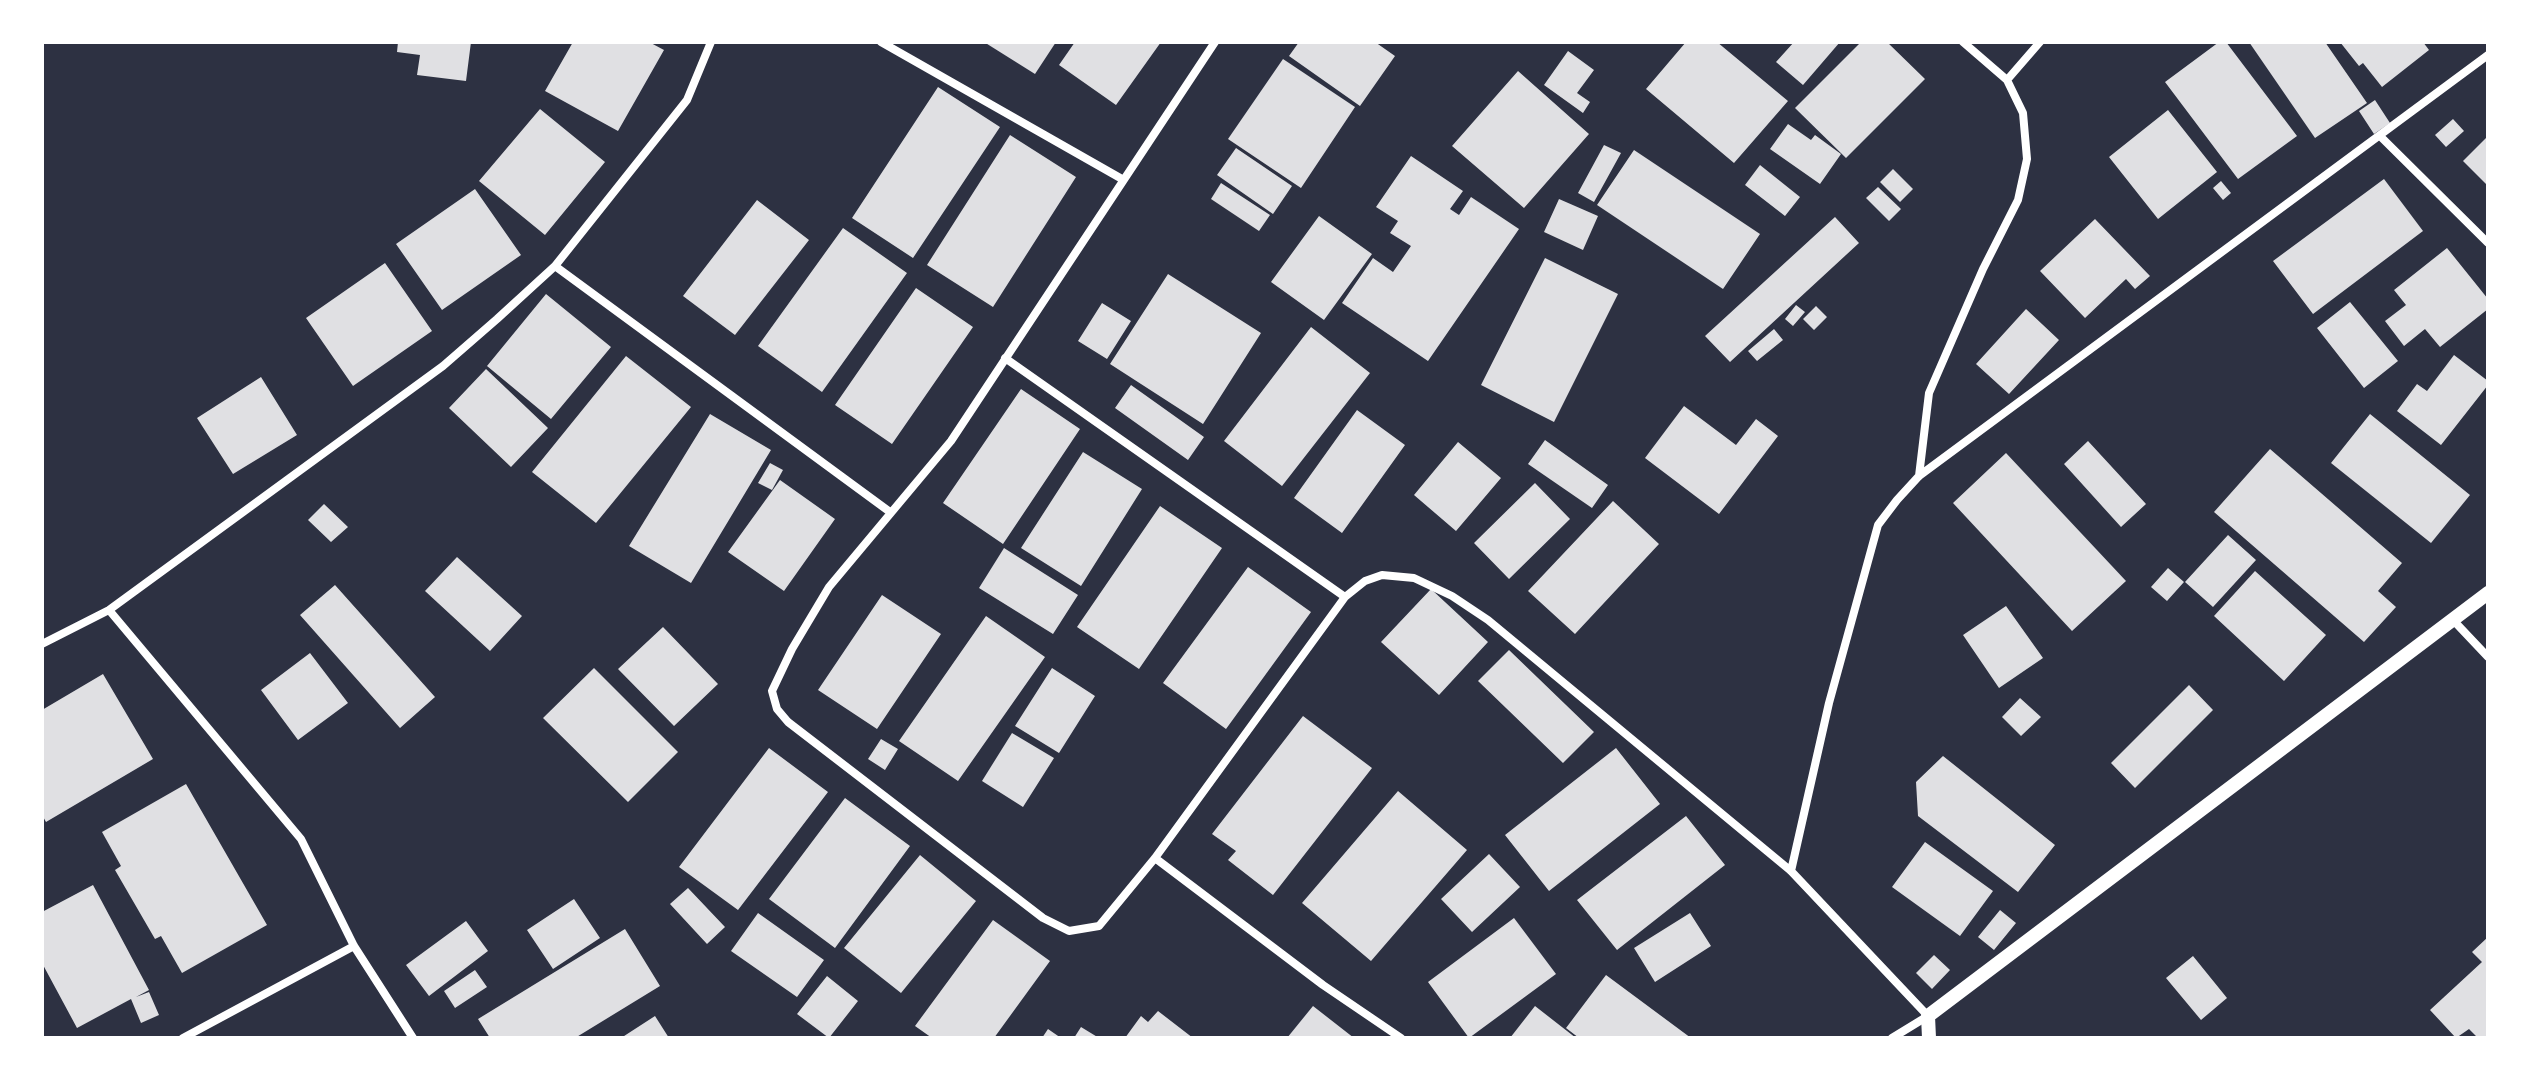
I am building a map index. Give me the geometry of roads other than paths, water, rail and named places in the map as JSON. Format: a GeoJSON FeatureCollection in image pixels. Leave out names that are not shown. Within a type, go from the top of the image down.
{"type":"FeatureCollection","features":[{"type":"Feature","properties":{"kind":"street"},"geometry":{"type":"LineString","coordinates":[[42,644],[109,610],[443,366],[555,266],[687,100],[711,42]]}},
{"type":"Feature","properties":{"kind":"street"},"geometry":{"type":"LineString","coordinates":[[881,42],[1122,179]]}},
{"type":"Feature","properties":{"kind":"street"},"geometry":{"type":"LineString","coordinates":[[1215,42],[951,441],[829,587],[792,649],[772,691],[777,709],[788,722],[1043,918],[1069,931],[1099,926],[1155,858],[1345,597],[1365,581],[1382,575],[1414,578],[1452,596],[1488,620],[1791,871],[1928,1016],[1929,1038]]}},
{"type":"Feature","properties":{"kind":"street"},"geometry":{"type":"LineString","coordinates":[[1919,476],[1929,393],[1983,269],[2018,200],[2027,159],[2023,113],[2007,80],[1963,42]]}},
{"type":"Feature","properties":{"kind":"street"},"geometry":{"type":"LineString","coordinates":[[2007,80],[2040,42]]}},
{"type":"Feature","properties":{"kind":"street"},"geometry":{"type":"LineString","coordinates":[[1791,871],[1829,703],[1878,525],[1919,476],[2488,55]]}},
{"type":"Feature","properties":{"kind":"street"},"geometry":{"type":"LineString","coordinates":[[2380,136],[2488,243]]}},
{"type":"Feature","properties":{"kind":"street"},"geometry":{"type":"LineString","coordinates":[[555,266],[890,512]]}},
{"type":"Feature","properties":{"kind":"street"},"geometry":{"type":"LineString","coordinates":[[1005,358],[1345,597]]}},
{"type":"Feature","properties":{"kind":"street"},"geometry":{"type":"LineString","coordinates":[[1892,1038],[1928,1016],[2488,593]]}},
{"type":"Feature","properties":{"kind":"street"},"geometry":{"type":"LineString","coordinates":[[109,610],[301,839],[354,946],[413,1038]]}},
{"type":"Feature","properties":{"kind":"street"},"geometry":{"type":"LineString","coordinates":[[2453,620],[2488,657]]}},
{"type":"Feature","properties":{"kind":"street"},"geometry":{"type":"LineString","coordinates":[[1155,858],[1323,985],[1401,1038]]}},
{"type":"Feature","properties":{"kind":"street"},"geometry":{"type":"LineString","coordinates":[[183,1038],[354,946]]}}]}
